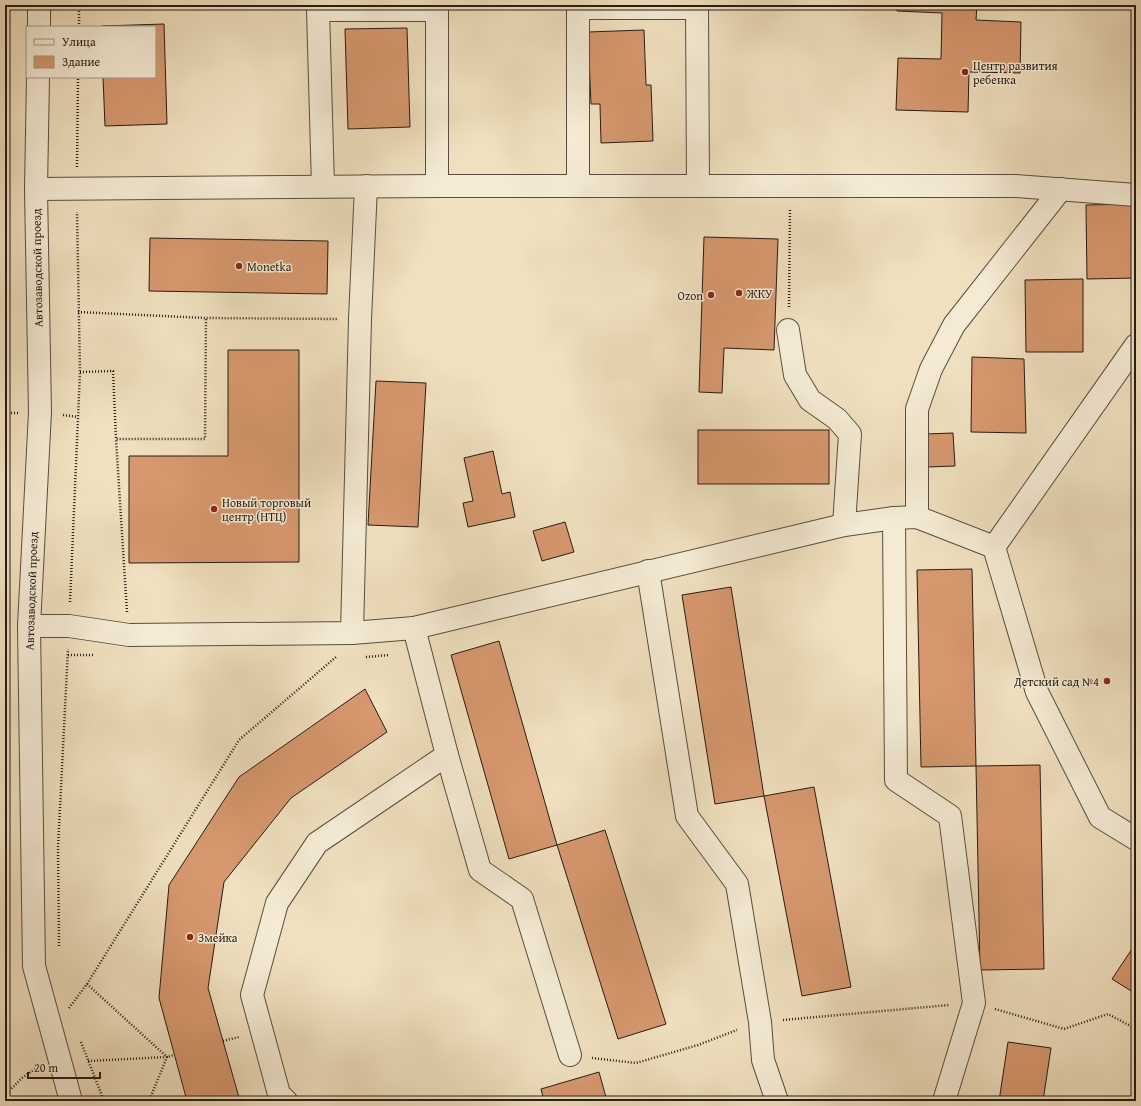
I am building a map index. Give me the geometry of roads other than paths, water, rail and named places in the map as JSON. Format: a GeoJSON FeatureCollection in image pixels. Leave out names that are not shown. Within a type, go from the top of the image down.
{"type":"FeatureCollection","features":[{"type":"Feature","properties":{"kind":"street"},"geometry":{"type":"LineString","coordinates":[[39,5],[39,26]]}},
{"type":"Feature","properties":{"kind":"street"},"geometry":{"type":"LineString","coordinates":[[323,186],[318,10],[437,7],[437,186]]}},
{"type":"Feature","properties":{"kind":"street"},"geometry":{"type":"LineString","coordinates":[[578,186],[578,8],[697,7],[698,186]]}},
{"type":"Feature","properties":{"kind":"street","name":"Автозаводской проезд"},"geometry":{"type":"LineString","coordinates":[[38,78],[36,189],[40,412],[29,626],[34,966],[71,1101]]}},
{"type":"Feature","properties":{"kind":"street"},"geometry":{"type":"LineString","coordinates":[[36,189],[323,186],[1015,186],[1136,194]]}},
{"type":"Feature","properties":{"kind":"street"},"geometry":{"type":"LineString","coordinates":[[352,633],[360,319],[366,186]]}},
{"type":"Feature","properties":{"kind":"street"},"geometry":{"type":"LineString","coordinates":[[917,517],[917,409],[931,369],[954,325],[1061,189]]}},
{"type":"Feature","properties":{"kind":"street"},"geometry":{"type":"LineString","coordinates":[[788,330],[795,375],[810,400],[837,419],[850,434],[844,525]]}},
{"type":"Feature","properties":{"kind":"street"},"geometry":{"type":"LineString","coordinates":[[994,547],[1136,345]]}},
{"type":"Feature","properties":{"kind":"street"},"geometry":{"type":"LineString","coordinates":[[29,626],[69,626],[129,635],[352,633],[414,628],[844,525],[894,518],[917,517],[994,547]]}},
{"type":"Feature","properties":{"kind":"street"},"geometry":{"type":"LineString","coordinates":[[894,518],[896,780],[950,816],[974,1003],[944,1101]]}},
{"type":"Feature","properties":{"kind":"street"},"geometry":{"type":"LineString","coordinates":[[994,547],[1037,692],[1100,817],[1136,839]]}},
{"type":"Feature","properties":{"kind":"street"},"geometry":{"type":"LineString","coordinates":[[648,572],[686,816],[737,884],[760,1022],[763,1060],[777,1101]]}},
{"type":"Feature","properties":{"kind":"street"},"geometry":{"type":"LineString","coordinates":[[414,628],[447,755],[480,870],[522,899],[569,1049]]}},
{"type":"Feature","properties":{"kind":"street"},"geometry":{"type":"LineString","coordinates":[[286,1101],[278,1094],[252,995],[277,903],[317,843],[447,755]]}},
{"type":"Feature","properties":{"kind":"place","name":"Центр развития ребенка"},"geometry":{"type":"Point","coordinates":[965,72]}},
{"type":"Feature","properties":{"kind":"place","name":"Monetka"},"geometry":{"type":"Point","coordinates":[239,266]}},
{"type":"Feature","properties":{"kind":"place","name":"ЖКУ"},"geometry":{"type":"Point","coordinates":[739,293]}},
{"type":"Feature","properties":{"kind":"place","name":"Ozon"},"geometry":{"type":"Point","coordinates":[711,295]}},
{"type":"Feature","properties":{"kind":"place","name":"Новый торговый центр (НТЦ)"},"geometry":{"type":"Point","coordinates":[214,509]}},
{"type":"Feature","properties":{"kind":"place","name":"Детский сад №4"},"geometry":{"type":"Point","coordinates":[1107,681]}},
{"type":"Feature","properties":{"kind":"place","name":"Змейка"},"geometry":{"type":"Point","coordinates":[190,937]}}]}
